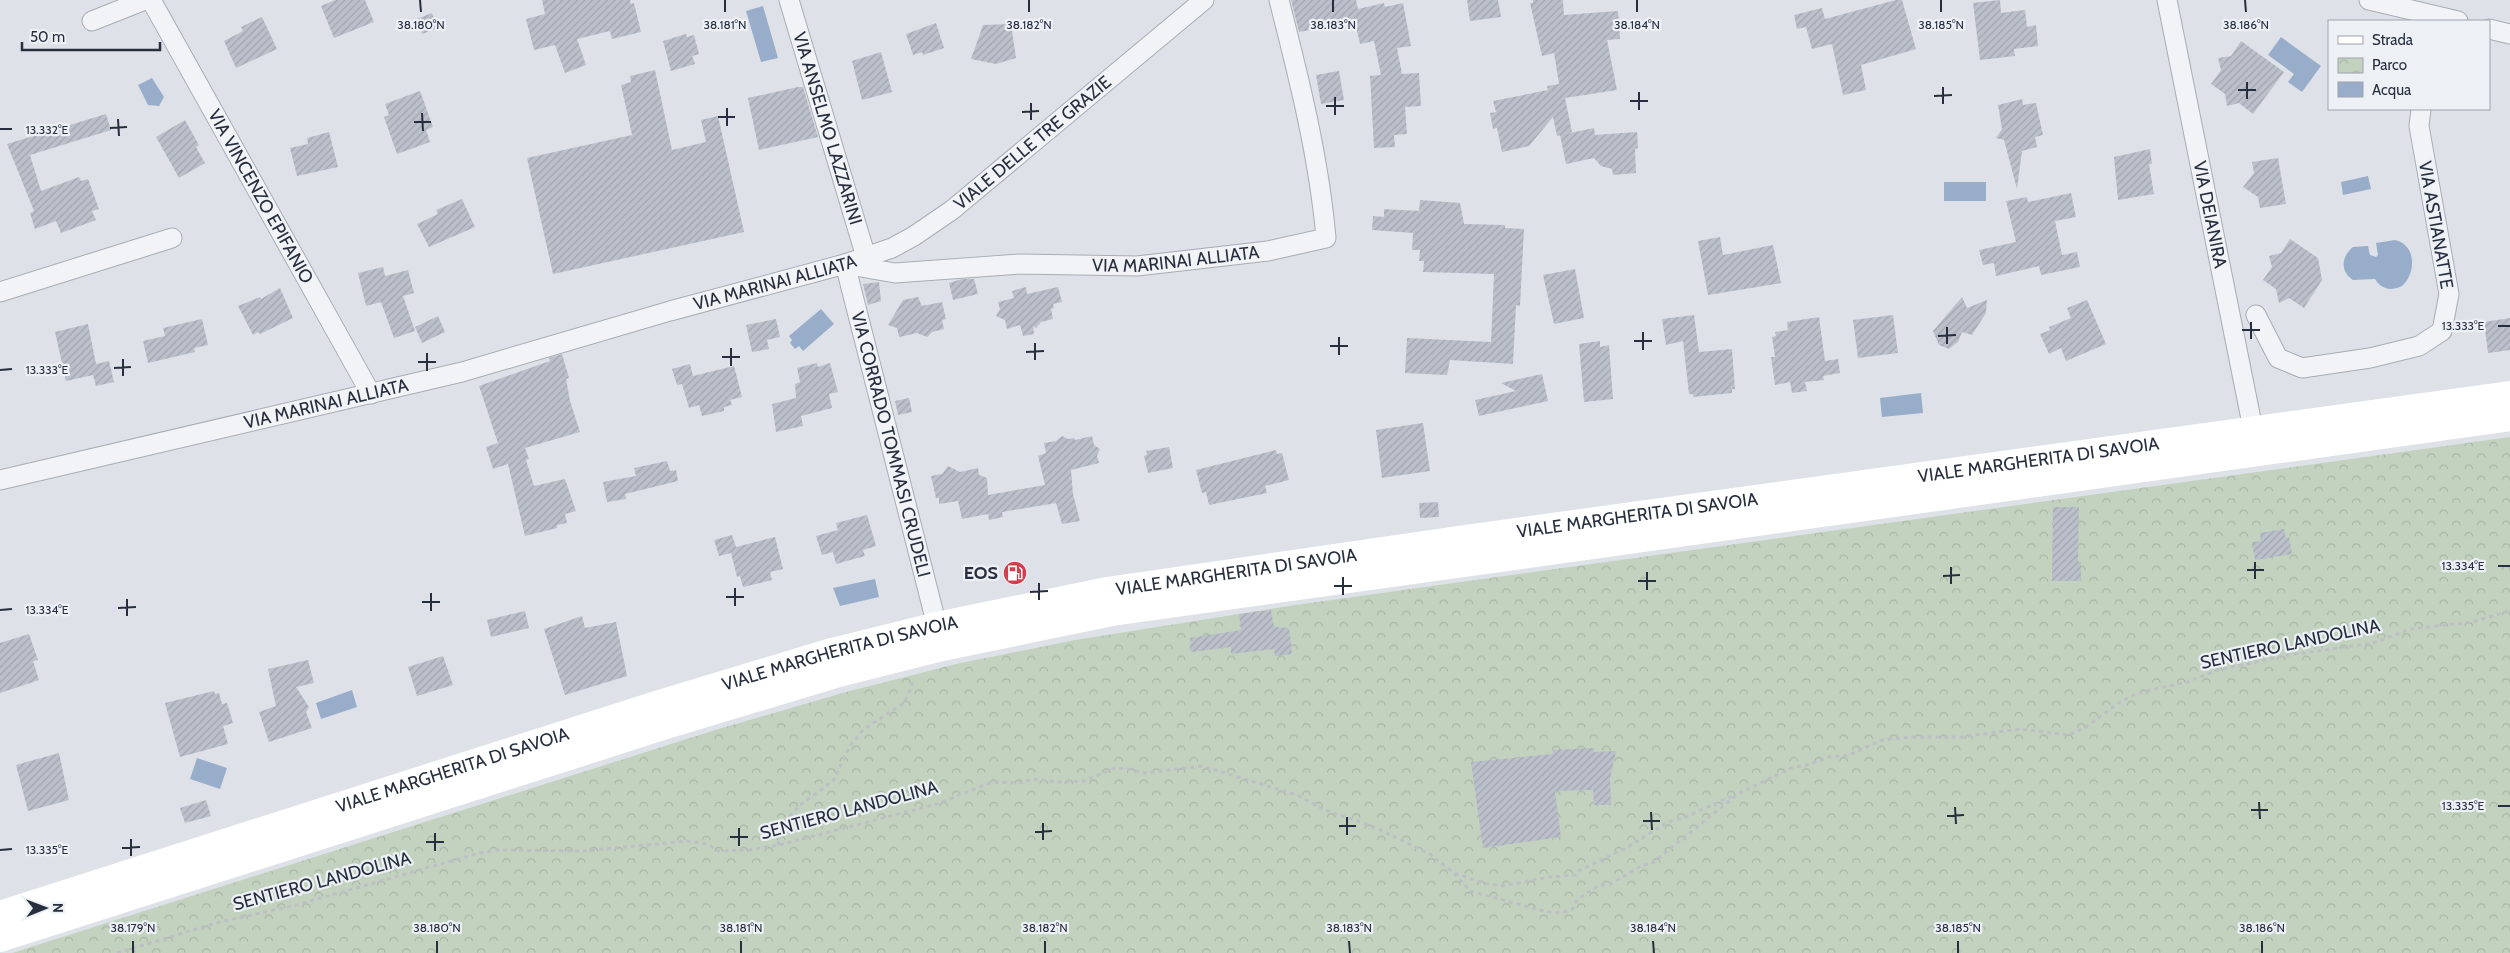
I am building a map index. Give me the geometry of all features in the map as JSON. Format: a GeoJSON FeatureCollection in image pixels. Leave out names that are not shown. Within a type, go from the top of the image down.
{"type":"FeatureCollection","features":[{"type":"Feature","properties":{"kind":"street"},"geometry":{"type":"LineString","coordinates":[[92,21],[145,0]]}},
{"type":"Feature","properties":{"kind":"street","name":"VIA VINCENZO EPIFANIO"},"geometry":{"type":"LineString","coordinates":[[151,0],[371,394]]}},
{"type":"Feature","properties":{"kind":"street","name":"VIA ANSELMO LAZZARINI"},"geometry":{"type":"LineString","coordinates":[[789,0],[866,257]]}},
{"type":"Feature","properties":{"kind":"street","name":"VIALE DELLE TRE GRAZIE"},"geometry":{"type":"LineString","coordinates":[[845,264],[914,236],[952,210],[1204,0]]}},
{"type":"Feature","properties":{"kind":"street","name":"VIA MARINAI ALLIATA"},"geometry":{"type":"LineString","coordinates":[[0,480],[462,372],[670,311],[845,264],[896,272],[1020,264],[1137,266],[1268,251],[1326,238],[1322,203],[1299,79],[1279,0]]}},
{"type":"Feature","properties":{"kind":"street","name":"VIA DEIANIRA"},"geometry":{"type":"LineString","coordinates":[[2167,0],[2254,429]]}},
{"type":"Feature","properties":{"kind":"street"},"geometry":{"type":"LineString","coordinates":[[2369,0],[2435,12],[2455,20]]}},
{"type":"Feature","properties":{"kind":"street"},"geometry":{"type":"LineString","coordinates":[[2490,29],[2510,34]]}},
{"type":"Feature","properties":{"kind":"street","name":"VIA ASTIANATTE"},"geometry":{"type":"LineString","coordinates":[[2256,315],[2278,358],[2302,368],[2370,358],[2419,346],[2442,330],[2449,294],[2419,126],[2421,110]]}},
{"type":"Feature","properties":{"kind":"street"},"geometry":{"type":"LineString","coordinates":[[0,292],[172,238]]}},
{"type":"Feature","properties":{"kind":"street","name":"VIA CORRADO TOMMASI CRUDELI"},"geometry":{"type":"LineString","coordinates":[[845,264],[937,626]]}},
{"type":"Feature","properties":{"kind":"street","name":"VIALE MARGHERITA DI SAVOIA"},"geometry":{"type":"LineString","coordinates":[[0,915],[665,702],[832,652],[937,626],[1117,590],[1458,540],[2510,395]]}},
{"type":"Feature","properties":{"kind":"street","name":"VIALE MARGHERITA DI SAVOIA"},"geometry":{"type":"LineString","coordinates":[[0,938],[663,726],[835,674],[961,644],[1112,612],[2510,417]]}},
{"type":"Feature","properties":{"kind":"path","name":"SENTIERO LANDOLINA"},"geometry":{"type":"LineString","coordinates":[[1454,873],[1483,883],[1502,886],[1549,877],[1576,875],[1580,870],[1639,840],[1651,830],[1668,822],[1683,818],[1738,794],[1791,768],[1811,764],[1827,757],[1848,755],[1882,740],[1912,737],[1962,737],[2020,729],[2069,735],[2086,727],[2120,702],[2138,693],[2187,682],[2218,670],[2289,655],[2373,643],[2410,630],[2472,622],[2510,611]]}},
{"type":"Feature","properties":{"kind":"path"},"geometry":{"type":"LineString","coordinates":[[779,845],[777,838],[786,821],[799,806],[832,781],[850,746],[864,730],[904,703],[912,686],[911,672]]}},
{"type":"Feature","properties":{"kind":"path","name":"SENTIERO LANDOLINA"},"geometry":{"type":"LineString","coordinates":[[118,953],[216,923],[300,904],[478,853],[497,850],[598,850],[688,841],[707,844],[718,851],[750,850],[779,845],[937,804],[992,782],[1018,783],[1033,779],[1057,782],[1077,781],[1115,768],[1128,768],[1144,773],[1202,766],[1297,795],[1326,810],[1372,826],[1430,854],[1454,873],[1463,886],[1478,894],[1492,896],[1510,903],[1547,912],[1562,913],[1572,909],[1578,899],[1598,886],[1610,884],[1643,865],[1651,864],[1738,794]]}},
{"type":"Feature","properties":{"kind":"green space"},"geometry":{"type":"Polygon","coordinates":[[[2510,437],[2510,953],[12,953],[712,731],[846,692],[956,664],[1075,640],[1295,605],[2510,437]]]}},
{"type":"Feature","properties":{"kind":"water"},"geometry":{"type":"Polygon","coordinates":[[[763,6],[778,58],[761,62],[746,11],[763,6]]]}},
{"type":"Feature","properties":{"kind":"water"},"geometry":{"type":"Polygon","coordinates":[[[2281,37],[2321,66],[2302,92],[2288,82],[2294,74],[2268,55],[2281,37]]]}},
{"type":"Feature","properties":{"kind":"water"},"geometry":{"type":"Polygon","coordinates":[[[152,78],[164,97],[159,106],[148,105],[138,85],[152,78]]]}},
{"type":"Feature","properties":{"kind":"water"},"geometry":{"type":"Polygon","coordinates":[[[2368,176],[2371,189],[2343,195],[2341,182],[2368,176]]]}},
{"type":"Feature","properties":{"kind":"water"},"geometry":{"type":"Polygon","coordinates":[[[1944,182],[1986,182],[1986,201],[1944,201],[1944,182]]]}},
{"type":"Feature","properties":{"kind":"water"},"geometry":{"type":"Polygon","coordinates":[[[2395,240],[2407,248],[2412,260],[2410,274],[2402,286],[2394,289],[2384,287],[2375,279],[2353,280],[2346,272],[2344,259],[2353,247],[2368,246],[2370,255],[2376,257],[2378,255],[2376,243],[2395,240]]]}},
{"type":"Feature","properties":{"kind":"water"},"geometry":{"type":"Polygon","coordinates":[[[821,309],[834,324],[803,351],[799,346],[795,349],[790,343],[792,340],[789,336],[821,309]]]}},
{"type":"Feature","properties":{"kind":"water"},"geometry":{"type":"Polygon","coordinates":[[[1921,393],[1923,413],[1882,417],[1880,398],[1921,393]]]}},
{"type":"Feature","properties":{"kind":"water"},"geometry":{"type":"Polygon","coordinates":[[[875,579],[879,597],[840,606],[833,588],[875,579]]]}},
{"type":"Feature","properties":{"kind":"water"},"geometry":{"type":"Polygon","coordinates":[[[352,690],[357,707],[321,719],[316,703],[352,690]]]}},
{"type":"Feature","properties":{"kind":"water"},"geometry":{"type":"Polygon","coordinates":[[[197,758],[227,768],[220,789],[190,779],[197,758]]]}},
{"type":"Feature","properties":{"kind":"building"},"geometry":{"type":"Polygon","coordinates":[[[335,0],[365,0],[374,22],[334,38],[321,6],[335,0]]]}},
{"type":"Feature","properties":{"kind":"building"},"geometry":{"type":"Polygon","coordinates":[[[542,0],[630,0],[631,4],[634,3],[641,32],[612,39],[610,31],[577,39],[586,65],[565,73],[555,45],[534,50],[526,19],[545,14],[542,0]]]}},
{"type":"Feature","properties":{"kind":"building"},"geometry":{"type":"Polygon","coordinates":[[[1291,0],[1356,0],[1358,9],[1384,3],[1385,7],[1403,3],[1411,46],[1397,48],[1402,74],[1419,73],[1421,106],[1405,107],[1407,134],[1394,135],[1395,147],[1374,148],[1370,76],[1381,75],[1374,41],[1360,44],[1355,22],[1299,32],[1291,0]]]}},
{"type":"Feature","properties":{"kind":"building"},"geometry":{"type":"Polygon","coordinates":[[[1467,0],[1498,0],[1501,17],[1470,21],[1467,0]]]}},
{"type":"Feature","properties":{"kind":"building"},"geometry":{"type":"Polygon","coordinates":[[[1533,0],[1563,0],[1564,15],[1618,11],[1620,39],[1607,40],[1617,90],[1565,98],[1572,132],[1557,136],[1553,117],[1529,146],[1502,152],[1497,128],[1493,129],[1490,113],[1496,112],[1493,101],[1548,90],[1547,86],[1559,84],[1554,53],[1542,56],[1530,3],[1533,3],[1533,0]]]}},
{"type":"Feature","properties":{"kind":"building"},"geometry":{"type":"Polygon","coordinates":[[[1902,0],[1916,49],[1861,65],[1866,90],[1843,95],[1832,44],[1812,49],[1806,27],[1797,29],[1794,15],[1822,8],[1825,19],[1902,0]]]}},
{"type":"Feature","properties":{"kind":"building"},"geometry":{"type":"Polygon","coordinates":[[[2000,0],[2001,13],[2025,10],[2027,27],[2036,25],[2038,46],[2014,49],[2015,56],[1980,60],[1973,3],[2000,0]]]}},
{"type":"Feature","properties":{"kind":"building"},"geometry":{"type":"Polygon","coordinates":[[[432,13],[438,28],[422,34],[417,19],[432,13]]]}},
{"type":"Feature","properties":{"kind":"building"},"geometry":{"type":"Polygon","coordinates":[[[262,17],[277,49],[236,68],[224,41],[243,31],[241,27],[262,17]]]}},
{"type":"Feature","properties":{"kind":"building"},"geometry":{"type":"Polygon","coordinates":[[[936,23],[944,48],[923,55],[922,52],[913,55],[906,34],[936,23]]]}},
{"type":"Feature","properties":{"kind":"building"},"geometry":{"type":"Polygon","coordinates":[[[1011,24],[1016,58],[996,64],[971,59],[983,25],[1011,24]]]}},
{"type":"Feature","properties":{"kind":"building"},"geometry":{"type":"Polygon","coordinates":[[[686,34],[687,37],[694,35],[699,54],[692,56],[695,64],[671,71],[663,41],[686,34]]]}},
{"type":"Feature","properties":{"kind":"building"},"geometry":{"type":"Polygon","coordinates":[[[2241,41],[2284,72],[2253,114],[2239,103],[2227,106],[2225,94],[2211,84],[2221,70],[2218,58],[2231,56],[2241,41]]]}},
{"type":"Feature","properties":{"kind":"building"},"geometry":{"type":"Polygon","coordinates":[[[881,52],[892,92],[862,100],[852,61],[881,52]]]}},
{"type":"Feature","properties":{"kind":"building"},"geometry":{"type":"Polygon","coordinates":[[[655,70],[672,150],[706,142],[701,120],[718,116],[744,232],[553,274],[527,158],[632,135],[621,85],[631,82],[630,76],[655,70]]]}},
{"type":"Feature","properties":{"kind":"building"},"geometry":{"type":"Polygon","coordinates":[[[1339,71],[1344,100],[1321,104],[1316,75],[1339,71]]]}},
{"type":"Feature","properties":{"kind":"building"},"geometry":{"type":"Polygon","coordinates":[[[803,87],[818,137],[759,150],[748,98],[803,87]]]}},
{"type":"Feature","properties":{"kind":"building"},"geometry":{"type":"Polygon","coordinates":[[[420,91],[433,127],[426,130],[430,142],[397,154],[384,117],[389,115],[385,104],[420,91]]]}},
{"type":"Feature","properties":{"kind":"building"},"geometry":{"type":"Polygon","coordinates":[[[2022,99],[2023,105],[2036,103],[2043,135],[2035,137],[2037,147],[2022,151],[2017,189],[2004,140],[1996,138],[2002,129],[1998,105],[2022,99]]]}},
{"type":"Feature","properties":{"kind":"building"},"geometry":{"type":"Polygon","coordinates":[[[106,114],[111,130],[30,155],[41,191],[79,177],[81,181],[88,179],[99,209],[92,211],[96,220],[61,233],[56,221],[35,229],[30,213],[34,211],[7,144],[106,114]]]}},
{"type":"Feature","properties":{"kind":"building"},"geometry":{"type":"Polygon","coordinates":[[[185,120],[199,145],[196,147],[205,163],[179,178],[156,137],[185,120]]]}},
{"type":"Feature","properties":{"kind":"building"},"geometry":{"type":"Polygon","coordinates":[[[1594,128],[1595,135],[1637,132],[1638,148],[1635,149],[1636,173],[1613,175],[1612,169],[1601,166],[1594,158],[1566,164],[1560,135],[1594,128]]]}},
{"type":"Feature","properties":{"kind":"building"},"geometry":{"type":"Polygon","coordinates":[[[329,132],[338,167],[297,176],[290,148],[308,144],[307,138],[329,132]]]}},
{"type":"Feature","properties":{"kind":"building"},"geometry":{"type":"Polygon","coordinates":[[[2150,149],[2152,164],[2149,164],[2154,194],[2118,200],[2114,157],[2150,149]]]}},
{"type":"Feature","properties":{"kind":"building"},"geometry":{"type":"Polygon","coordinates":[[[2278,158],[2286,204],[2260,208],[2258,197],[2243,187],[2254,173],[2252,162],[2278,158]]]}},
{"type":"Feature","properties":{"kind":"building"},"geometry":{"type":"Polygon","coordinates":[[[2071,193],[2076,217],[2055,221],[2062,255],[2077,252],[2080,267],[2041,275],[2039,266],[1996,276],[1994,263],[1983,265],[1979,250],[2016,242],[2006,201],[2027,197],[2028,202],[2071,193]]]}},
{"type":"Feature","properties":{"kind":"building"},"geometry":{"type":"Polygon","coordinates":[[[462,199],[475,227],[429,247],[417,224],[438,214],[436,210],[462,199]]]}},
{"type":"Feature","properties":{"kind":"building"},"geometry":{"type":"Polygon","coordinates":[[[1420,200],[1460,203],[1464,224],[1505,225],[1505,228],[1524,229],[1520,306],[1516,305],[1513,364],[1450,360],[1447,375],[1405,373],[1407,338],[1491,342],[1494,274],[1423,272],[1424,261],[1419,261],[1420,250],[1412,250],[1413,233],[1372,230],[1373,216],[1384,217],[1384,209],[1419,211],[1420,200]]]}},
{"type":"Feature","properties":{"kind":"building"},"geometry":{"type":"Polygon","coordinates":[[[1720,237],[1723,255],[1773,245],[1781,283],[1708,295],[1698,241],[1720,237]]]}},
{"type":"Feature","properties":{"kind":"building"},"geometry":{"type":"Polygon","coordinates":[[[2290,239],[2318,258],[2322,280],[2304,308],[2289,298],[2279,303],[2276,289],[2263,280],[2272,267],[2269,256],[2281,253],[2290,239]]]}},
{"type":"Feature","properties":{"kind":"building"},"geometry":{"type":"Polygon","coordinates":[[[383,267],[385,276],[408,270],[414,293],[403,296],[415,331],[394,338],[381,302],[366,306],[358,273],[383,267]]]}},
{"type":"Feature","properties":{"kind":"building"},"geometry":{"type":"Polygon","coordinates":[[[1575,269],[1584,318],[1554,324],[1543,275],[1575,269]]]}},
{"type":"Feature","properties":{"kind":"building"},"geometry":{"type":"Polygon","coordinates":[[[962,279],[974,279],[978,294],[953,300],[949,283],[962,279]]]}},
{"type":"Feature","properties":{"kind":"building"},"geometry":{"type":"Polygon","coordinates":[[[879,282],[881,301],[868,305],[863,284],[879,282]]]}},
{"type":"Feature","properties":{"kind":"building"},"geometry":{"type":"Polygon","coordinates":[[[1026,287],[1027,294],[1058,287],[1062,302],[1053,304],[1054,308],[1051,309],[1053,319],[1041,322],[1036,328],[1033,326],[1034,334],[1023,336],[1020,325],[1007,329],[1005,320],[996,316],[1000,309],[998,302],[1014,298],[1012,291],[1026,287]]]}},
{"type":"Feature","properties":{"kind":"building"},"geometry":{"type":"Polygon","coordinates":[[[280,288],[293,318],[260,334],[258,332],[253,335],[238,306],[260,297],[261,299],[280,288]]]}},
{"type":"Feature","properties":{"kind":"building"},"geometry":{"type":"Polygon","coordinates":[[[918,297],[922,306],[942,302],[946,319],[942,320],[944,329],[932,332],[927,337],[917,333],[899,337],[897,328],[888,325],[903,300],[918,297]]]}},
{"type":"Feature","properties":{"kind":"building"},"geometry":{"type":"Polygon","coordinates":[[[1962,297],[1967,308],[1987,300],[1986,313],[1972,335],[1962,332],[1958,342],[1949,349],[1939,345],[1933,331],[1962,297]]]}},
{"type":"Feature","properties":{"kind":"building"},"geometry":{"type":"Polygon","coordinates":[[[2087,300],[2106,344],[2066,361],[2061,348],[2049,354],[2040,334],[2050,330],[2049,327],[2071,318],[2067,308],[2087,300]]]}},
{"type":"Feature","properties":{"kind":"building"},"geometry":{"type":"Polygon","coordinates":[[[1694,315],[1699,352],[1732,349],[1735,389],[1732,389],[1732,393],[1693,397],[1693,394],[1689,394],[1683,341],[1666,345],[1662,319],[1694,315]]]}},
{"type":"Feature","properties":{"kind":"building"},"geometry":{"type":"Polygon","coordinates":[[[1893,315],[1898,353],[1858,358],[1853,320],[1893,315]]]}},
{"type":"Feature","properties":{"kind":"building"},"geometry":{"type":"Polygon","coordinates":[[[438,316],[445,332],[422,343],[415,327],[438,316]]]}},
{"type":"Feature","properties":{"kind":"building"},"geometry":{"type":"Polygon","coordinates":[[[1819,317],[1825,361],[1838,359],[1840,373],[1823,376],[1824,380],[1805,382],[1807,391],[1792,393],[1790,382],[1775,385],[1771,357],[1775,357],[1772,337],[1776,336],[1775,332],[1788,330],[1787,322],[1819,317]]]}},
{"type":"Feature","properties":{"kind":"building"},"geometry":{"type":"Polygon","coordinates":[[[2510,318],[2510,350],[2488,353],[2484,322],[2510,318]]]}},
{"type":"Feature","properties":{"kind":"building"},"geometry":{"type":"Polygon","coordinates":[[[202,319],[208,345],[194,348],[195,352],[148,363],[143,341],[165,336],[163,328],[202,319]]]}},
{"type":"Feature","properties":{"kind":"building"},"geometry":{"type":"Polygon","coordinates":[[[776,319],[780,337],[767,340],[769,349],[752,352],[746,325],[776,319]]]}},
{"type":"Feature","properties":{"kind":"building"},"geometry":{"type":"Polygon","coordinates":[[[88,324],[96,364],[109,361],[114,382],[96,386],[93,375],[66,381],[55,332],[88,324]]]}},
{"type":"Feature","properties":{"kind":"building"},"geometry":{"type":"Polygon","coordinates":[[[1600,341],[1600,347],[1609,345],[1613,399],[1584,402],[1579,344],[1600,341]]]}},
{"type":"Feature","properties":{"kind":"building"},"geometry":{"type":"Polygon","coordinates":[[[562,354],[569,378],[566,379],[570,401],[580,432],[525,448],[529,459],[526,460],[534,486],[565,479],[576,511],[565,514],[567,523],[557,525],[557,528],[525,536],[508,464],[493,469],[486,447],[498,443],[479,386],[550,361],[549,358],[562,354]]]}},
{"type":"Feature","properties":{"kind":"building"},"geometry":{"type":"Polygon","coordinates":[[[817,363],[818,367],[830,363],[838,392],[829,394],[832,408],[801,416],[803,426],[776,432],[772,404],[796,398],[795,384],[800,382],[797,368],[817,363]]]}},
{"type":"Feature","properties":{"kind":"building"},"geometry":{"type":"Polygon","coordinates":[[[690,364],[693,376],[734,366],[742,397],[730,400],[732,405],[724,407],[724,411],[702,416],[699,405],[689,408],[682,384],[677,385],[672,369],[690,364]]]}},
{"type":"Feature","properties":{"kind":"building"},"geometry":{"type":"Polygon","coordinates":[[[1542,374],[1548,401],[1479,416],[1475,400],[1516,391],[1501,383],[1542,374]]]}},
{"type":"Feature","properties":{"kind":"building"},"geometry":{"type":"Polygon","coordinates":[[[909,398],[912,412],[898,415],[895,401],[909,398]]]}},
{"type":"Feature","properties":{"kind":"building"},"geometry":{"type":"Polygon","coordinates":[[[1423,423],[1430,471],[1382,478],[1376,430],[1423,423]]]}},
{"type":"Feature","properties":{"kind":"building"},"geometry":{"type":"Polygon","coordinates":[[[1062,436],[1068,439],[1074,438],[1075,440],[1092,436],[1094,445],[1100,449],[1097,456],[1099,463],[1071,470],[1073,494],[1080,521],[1062,524],[1056,503],[1002,512],[1003,517],[989,520],[988,514],[962,519],[958,501],[939,504],[939,498],[936,498],[931,476],[942,474],[948,466],[960,472],[978,468],[979,475],[987,478],[988,495],[1045,485],[1038,456],[1046,453],[1044,443],[1056,441],[1062,436]]]}},
{"type":"Feature","properties":{"kind":"building"},"geometry":{"type":"Polygon","coordinates":[[[1169,447],[1173,468],[1148,473],[1144,456],[1147,455],[1146,451],[1169,447]]]}},
{"type":"Feature","properties":{"kind":"building"},"geometry":{"type":"Polygon","coordinates":[[[1276,450],[1277,454],[1282,453],[1289,480],[1265,486],[1267,493],[1209,505],[1206,492],[1202,493],[1196,470],[1276,450]]]}},
{"type":"Feature","properties":{"kind":"building"},"geometry":{"type":"Polygon","coordinates":[[[667,461],[670,471],[676,470],[678,481],[625,494],[626,499],[607,502],[603,482],[636,476],[634,468],[667,461]]]}},
{"type":"Feature","properties":{"kind":"building"},"geometry":{"type":"Polygon","coordinates":[[[1438,502],[1439,517],[1420,518],[1419,503],[1438,502]]]}},
{"type":"Feature","properties":{"kind":"building"},"geometry":{"type":"Polygon","coordinates":[[[2053,507],[2079,507],[2078,562],[2081,562],[2081,581],[2052,581],[2053,507]]]}},
{"type":"Feature","properties":{"kind":"building"},"geometry":{"type":"Polygon","coordinates":[[[867,515],[876,546],[863,550],[865,556],[836,564],[833,552],[822,555],[816,536],[838,530],[836,523],[867,515]]]}},
{"type":"Feature","properties":{"kind":"building"},"geometry":{"type":"Polygon","coordinates":[[[2284,529],[2286,538],[2289,537],[2292,554],[2255,560],[2252,542],[2261,541],[2260,533],[2284,529]]]}},
{"type":"Feature","properties":{"kind":"building"},"geometry":{"type":"Polygon","coordinates":[[[732,535],[736,547],[775,537],[783,569],[770,572],[772,580],[743,587],[740,576],[737,577],[731,553],[719,556],[714,540],[732,535]]]}},
{"type":"Feature","properties":{"kind":"building"},"geometry":{"type":"Polygon","coordinates":[[[1271,610],[1274,627],[1289,628],[1292,654],[1275,656],[1274,649],[1231,654],[1231,647],[1191,652],[1190,638],[1241,630],[1239,614],[1271,610]]]}},
{"type":"Feature","properties":{"kind":"building"},"geometry":{"type":"Polygon","coordinates":[[[525,611],[529,628],[491,637],[487,620],[525,611]]]}},
{"type":"Feature","properties":{"kind":"building"},"geometry":{"type":"Polygon","coordinates":[[[582,616],[585,628],[616,622],[627,676],[565,695],[544,629],[582,616]]]}},
{"type":"Feature","properties":{"kind":"building"},"geometry":{"type":"Polygon","coordinates":[[[29,634],[38,660],[33,661],[39,680],[0,693],[0,643],[29,634]]]}},
{"type":"Feature","properties":{"kind":"building"},"geometry":{"type":"Polygon","coordinates":[[[443,656],[453,685],[417,696],[408,667],[443,656]]]}},
{"type":"Feature","properties":{"kind":"building"},"geometry":{"type":"Polygon","coordinates":[[[308,660],[314,683],[296,687],[309,707],[306,712],[312,728],[269,742],[259,712],[276,706],[268,669],[308,660]]]}},
{"type":"Feature","properties":{"kind":"building"},"geometry":{"type":"Polygon","coordinates":[[[214,691],[215,694],[219,693],[222,704],[227,703],[233,723],[223,726],[228,744],[180,757],[165,703],[214,691]]]}},
{"type":"Feature","properties":{"kind":"building"},"geometry":{"type":"Polygon","coordinates":[[[1594,748],[1594,752],[1616,751],[1610,779],[1611,805],[1594,805],[1593,790],[1555,791],[1561,837],[1483,848],[1471,762],[1553,754],[1553,750],[1594,748]]]}},
{"type":"Feature","properties":{"kind":"building"},"geometry":{"type":"Polygon","coordinates":[[[59,753],[69,800],[28,811],[16,765],[59,753]]]}},
{"type":"Feature","properties":{"kind":"building"},"geometry":{"type":"Polygon","coordinates":[[[206,800],[211,816],[185,823],[180,808],[206,800]]]}},
{"type":"Feature","properties":{"kind":"place","name":"EOS"},"geometry":{"type":"Point","coordinates":[1015,573]}}]}
